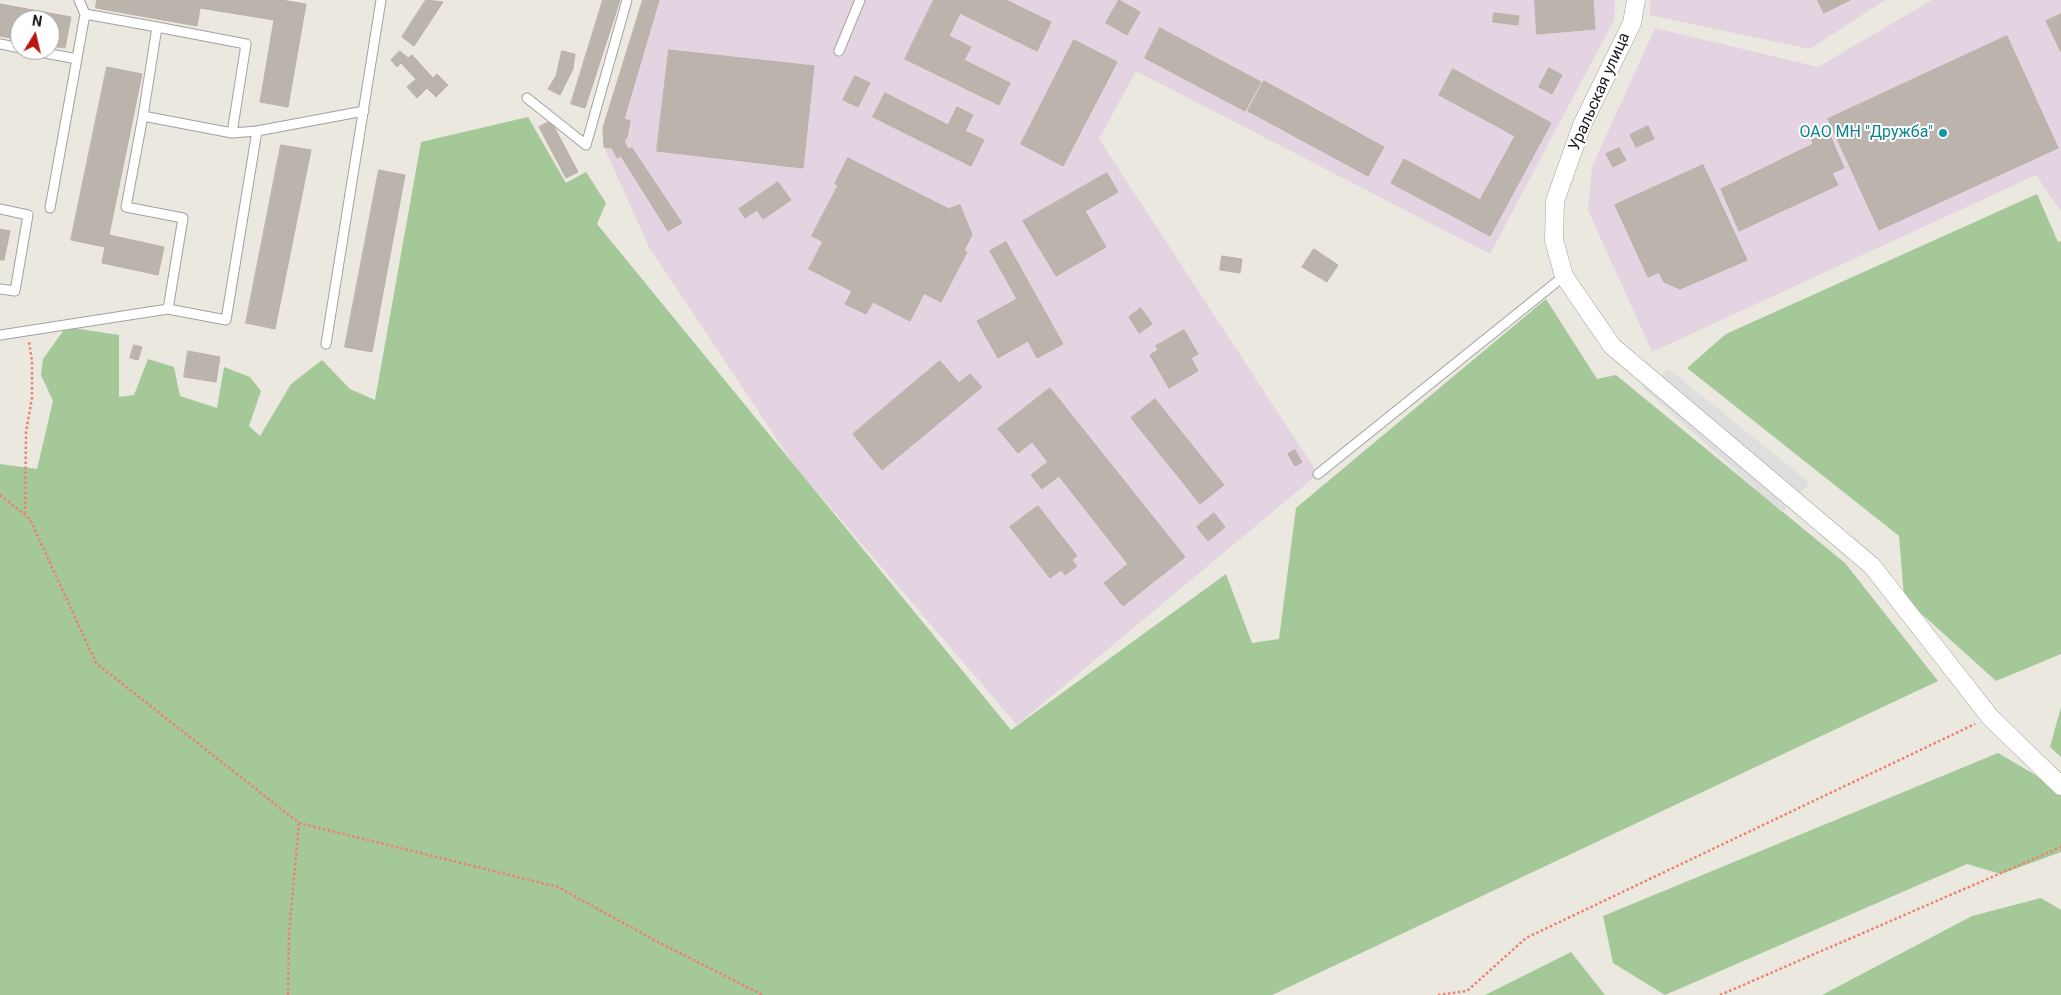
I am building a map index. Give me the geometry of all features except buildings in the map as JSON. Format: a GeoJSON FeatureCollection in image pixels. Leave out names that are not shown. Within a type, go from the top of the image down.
{"type":"FeatureCollection","features":[{"type":"Feature","properties":{"kind":"street","name":"Уральская улица"},"geometry":{"type":"LineString","coordinates":[[1636,0],[1632,23],[1582,125],[1555,201],[1554,240],[1564,276],[1612,346],[1872,566],[1990,717],[2061,786]]}},
{"type":"Feature","properties":{"kind":"lane"},"geometry":{"type":"LineString","coordinates":[[50,208],[85,14],[79,0]]}},
{"type":"Feature","properties":{"kind":"lane"},"geometry":{"type":"LineString","coordinates":[[326,344],[381,0]]}},
{"type":"Feature","properties":{"kind":"lane"},"geometry":{"type":"LineString","coordinates":[[527,98],[586,145],[627,0]]}},
{"type":"Feature","properties":{"kind":"lane"},"geometry":{"type":"LineString","coordinates":[[839,51],[860,0]]}},
{"type":"Feature","properties":{"kind":"lane"},"geometry":{"type":"LineString","coordinates":[[85,14],[246,44],[232,133]]}},
{"type":"Feature","properties":{"kind":"lane"},"geometry":{"type":"LineString","coordinates":[[157,26],[126,207],[183,218],[168,309]]}},
{"type":"Feature","properties":{"kind":"lane"},"geometry":{"type":"LineString","coordinates":[[60,56],[77,59]]}},
{"type":"Feature","properties":{"kind":"lane"},"geometry":{"type":"LineString","coordinates":[[143,116],[232,133],[257,131],[364,112]]}},
{"type":"Feature","properties":{"kind":"lane"},"geometry":{"type":"LineString","coordinates":[[0,335],[168,309],[226,320],[257,131]]}},
{"type":"Feature","properties":{"kind":"lane"},"geometry":{"type":"LineString","coordinates":[[0,209],[28,215],[15,291],[0,289]]}},
{"type":"Feature","properties":{"kind":"lane"},"geometry":{"type":"LineString","coordinates":[[1318,474],[1564,276]]}},
{"type":"Feature","properties":{"kind":"path"},"geometry":{"type":"LineString","coordinates":[[25,514],[26,432],[32,398],[32,361],[28,330]]}},
{"type":"Feature","properties":{"kind":"path"},"geometry":{"type":"LineString","coordinates":[[0,495],[30,519],[96,663],[299,823],[558,887],[656,941],[763,995]]}},
{"type":"Feature","properties":{"kind":"path"},"geometry":{"type":"LineString","coordinates":[[1438,995],[1467,991],[1526,938],[1990,717]]}},
{"type":"Feature","properties":{"kind":"path"},"geometry":{"type":"LineString","coordinates":[[288,995],[289,933],[299,823]]}},
{"type":"Feature","properties":{"kind":"path"},"geometry":{"type":"LineString","coordinates":[[1720,995],[2061,848]]}},
{"type":"Feature","properties":{"kind":"shaded area"},"geometry":{"type":"Polygon","coordinates":[[[643,0],[1615,0],[1614,20],[1490,254],[1136,71],[1099,139],[1318,474],[1017,725],[794,465],[649,247],[604,147],[603,128],[643,0]]]}},
{"type":"Feature","properties":{"kind":"shaded area"},"geometry":{"type":"Polygon","coordinates":[[[1651,0],[1885,0],[1810,49],[1649,15],[1651,0]]]}},
{"type":"Feature","properties":{"kind":"shaded area"},"geometry":{"type":"Polygon","coordinates":[[[1932,0],[2061,0],[2061,212],[2036,175],[1652,352],[1588,210],[1592,167],[1655,28],[1818,67],[1932,0]]]}},
{"type":"Feature","properties":{"kind":"shaded area"},"geometry":{"type":"Polygon","coordinates":[[[1669,369],[1810,483],[1782,512],[1643,388],[1669,369]]]}},
{"type":"Feature","properties":{"kind":"green space"},"geometry":{"type":"Polygon","coordinates":[[[528,117],[566,183],[586,172],[606,203],[597,224],[1011,730],[1226,574],[1252,643],[1279,639],[1296,508],[1546,299],[1597,379],[1616,375],[1845,563],[1938,681],[1272,995],[0,995],[0,464],[37,469],[53,401],[41,375],[43,359],[66,327],[119,335],[119,397],[134,395],[148,359],[174,367],[180,396],[217,408],[224,367],[250,377],[261,391],[249,426],[260,436],[291,384],[322,360],[350,389],[375,400],[421,142],[528,117]]]}},
{"type":"Feature","properties":{"kind":"green space"},"geometry":{"type":"Polygon","coordinates":[[[2037,194],[2058,242],[2061,241],[2061,654],[1996,681],[1904,598],[1899,536],[1687,368],[1726,334],[2037,194]]]}},
{"type":"Feature","properties":{"kind":"green space"},"geometry":{"type":"Polygon","coordinates":[[[2061,707],[2061,757],[2050,747],[2061,707]]]}},
{"type":"Feature","properties":{"kind":"green space"},"geometry":{"type":"Polygon","coordinates":[[[1998,753],[2061,790],[2061,852],[2001,874],[1967,864],[1665,995],[1613,963],[1603,916],[1998,753]]]}},
{"type":"Feature","properties":{"kind":"green space"},"geometry":{"type":"Polygon","coordinates":[[[2041,898],[2061,910],[2061,995],[1822,995],[1972,916],[2041,898]]]}},
{"type":"Feature","properties":{"kind":"green space"},"geometry":{"type":"Polygon","coordinates":[[[1571,952],[1605,995],[1485,995],[1571,952]]]}},
{"type":"Feature","properties":{"kind":"place","name":"ОАО МН \"Дружба\""},"geometry":{"type":"Point","coordinates":[1943,133]}}]}
